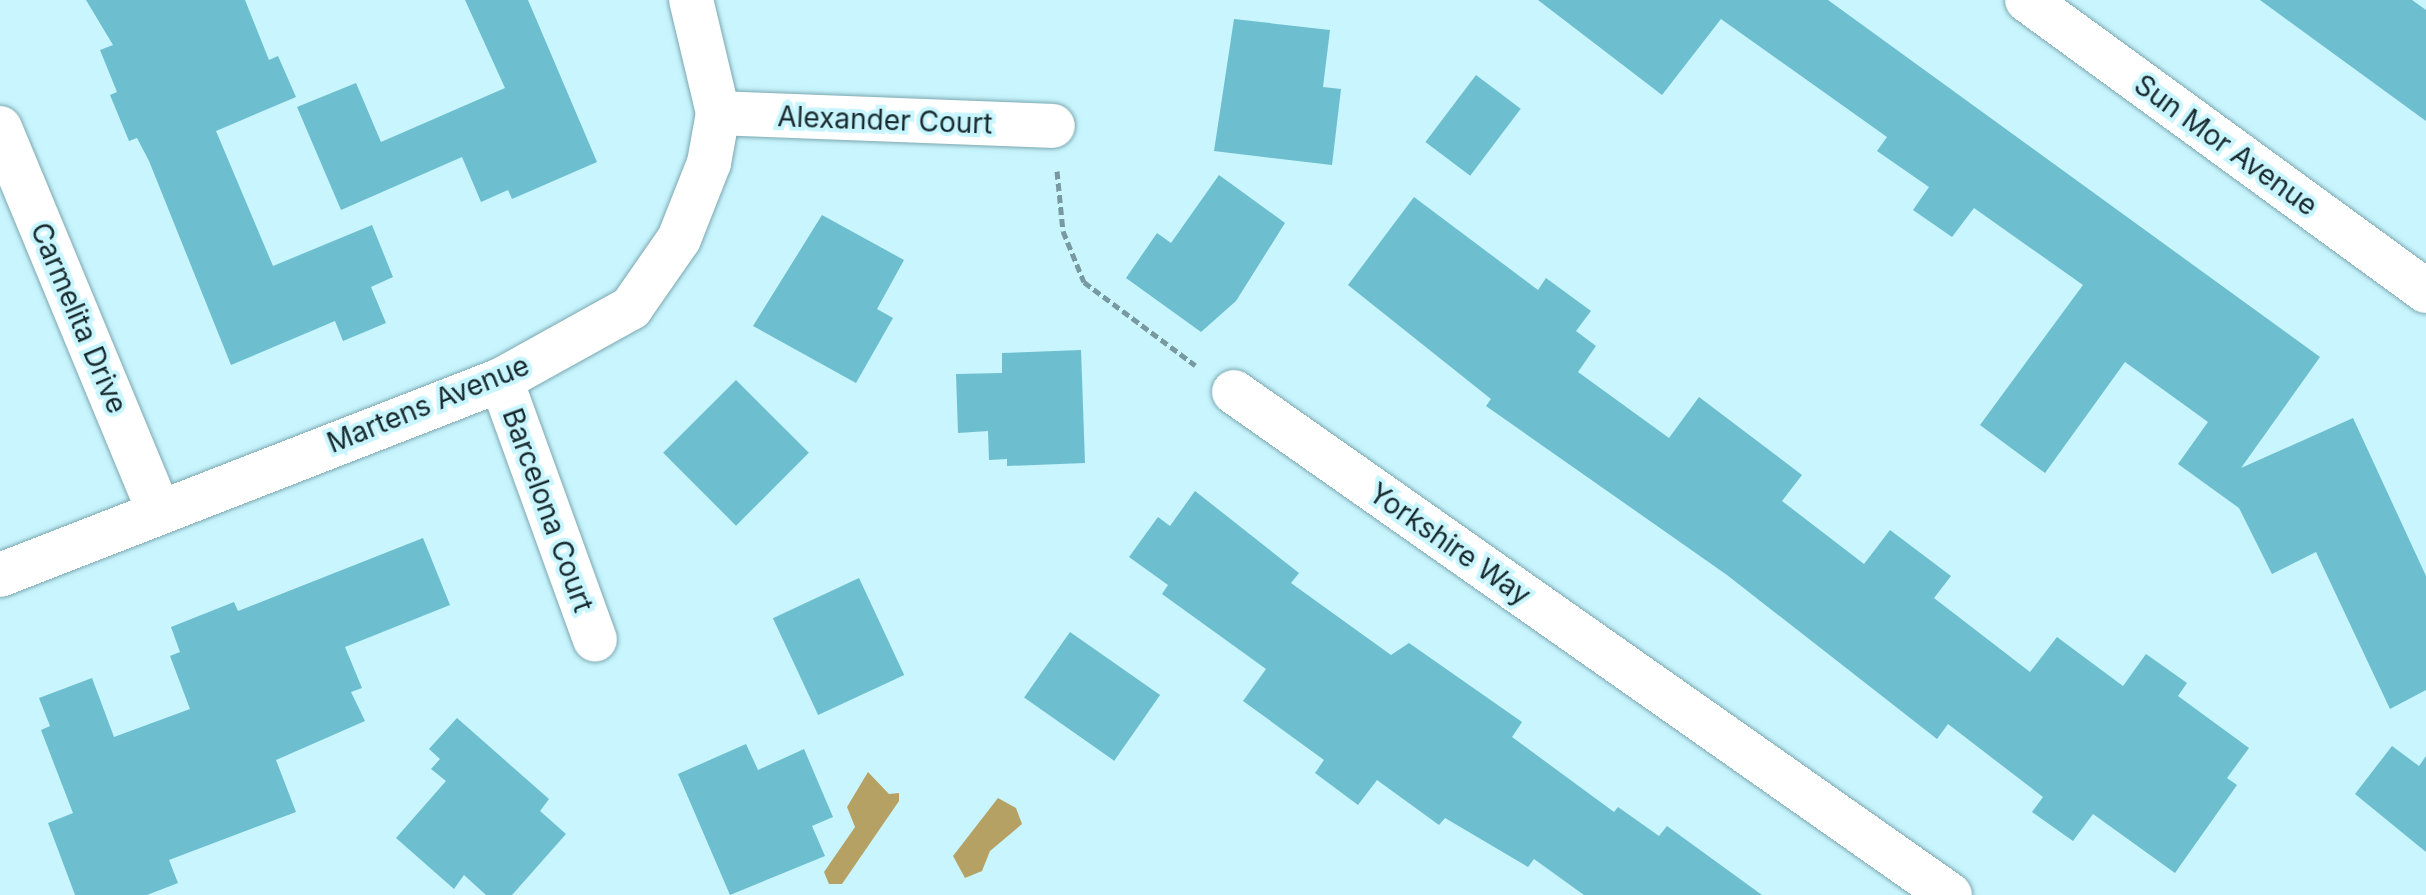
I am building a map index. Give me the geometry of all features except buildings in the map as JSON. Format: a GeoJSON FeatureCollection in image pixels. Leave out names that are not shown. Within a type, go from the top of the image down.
{"type":"FeatureCollection","features":[{"type":"Feature","properties":{"kind":"street","name":"Martens Avenue"},"geometry":{"type":"LineString","coordinates":[[0,575],[158,509],[501,380],[631,308],[679,239],[709,163],[718,113],[691,0]]}},
{"type":"Feature","properties":{"kind":"street","name":"Sun Mor Avenue"},"geometry":{"type":"LineString","coordinates":[[2027,0],[2426,291]]}},
{"type":"Feature","properties":{"kind":"street","name":"Alexander Court"},"geometry":{"type":"LineString","coordinates":[[718,113],[1053,126]]}},
{"type":"Feature","properties":{"kind":"street","name":"Carmelita Drive"},"geometry":{"type":"LineString","coordinates":[[0,128],[158,509]]}},
{"type":"Feature","properties":{"kind":"street","name":"Barcelona Court"},"geometry":{"type":"LineString","coordinates":[[501,380],[595,640]]}},
{"type":"Feature","properties":{"kind":"street","name":"Yorkshire Way"},"geometry":{"type":"LineString","coordinates":[[1234,392],[1950,895]]}},
{"type":"Feature","properties":{"kind":"path"},"geometry":{"type":"LineString","coordinates":[[1053,126],[1063,231],[1084,282],[1234,392]]}},
{"type":"Feature","properties":{"kind":"shaded area"},"geometry":{"type":"Polygon","coordinates":[[[868,772],[889,794],[899,793],[899,801],[842,884],[829,884],[824,872],[855,827],[847,807],[868,772]]]}},
{"type":"Feature","properties":{"kind":"shaded area"},"geometry":{"type":"Polygon","coordinates":[[[998,798],[1016,808],[1022,824],[990,851],[982,871],[965,878],[953,856],[998,798]]]}}]}
